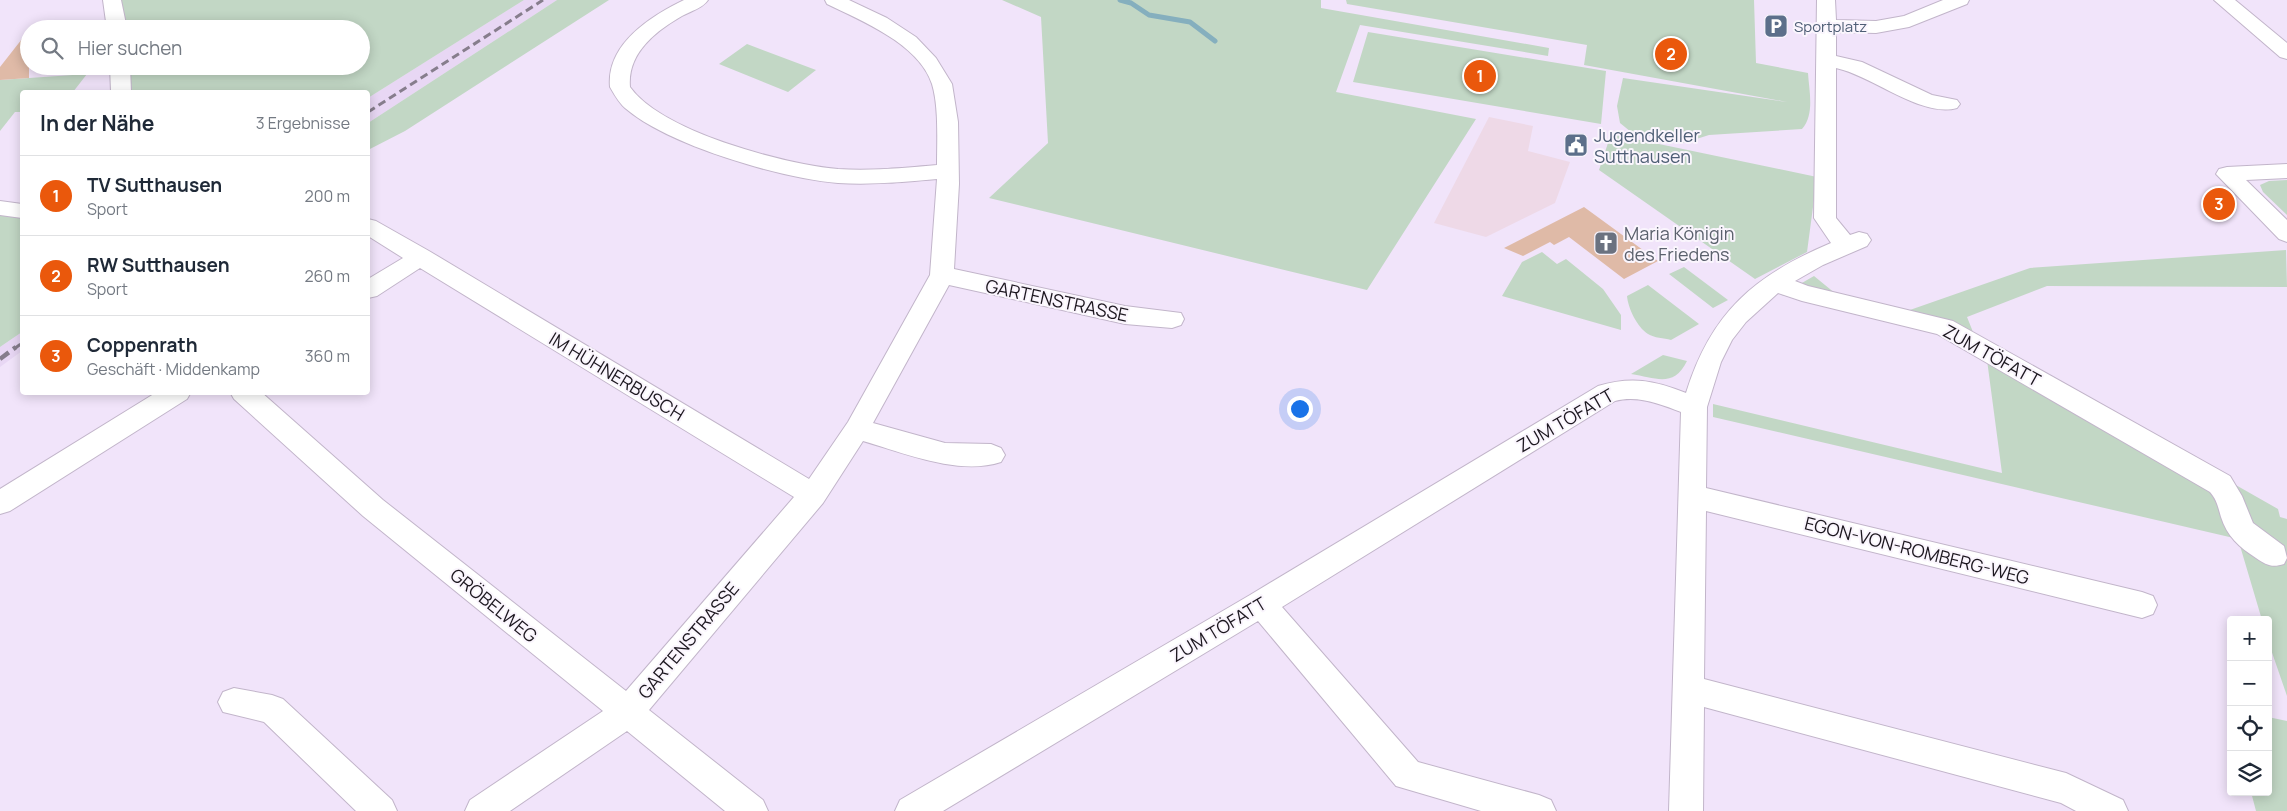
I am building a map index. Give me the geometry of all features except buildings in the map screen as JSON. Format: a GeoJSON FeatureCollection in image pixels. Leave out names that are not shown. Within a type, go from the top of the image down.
{"type":"FeatureCollection","features":[{"type":"Feature","properties":{"kind":"street"},"geometry":{"type":"LineString","coordinates":[[112,0],[115,20]]}},
{"type":"Feature","properties":{"kind":"street"},"geometry":{"type":"LineString","coordinates":[[699,0],[674,11],[650,29],[630,49],[621,68],[620,86],[632,104],[649,117],[710,144],[767,162],[822,174],[893,176],[947,171]]}},
{"type":"Feature","properties":{"kind":"street","name":"GARTENSTRASSE"},"geometry":{"type":"LineString","coordinates":[[482,811],[628,712],[813,495],[857,429],[942,276],[947,171],[947,122],[942,84],[929,62],[909,42],[896,32],[834,0]]}},
{"type":"Feature","properties":{"kind":"street"},"geometry":{"type":"LineString","coordinates":[[1686,811],[1690,689],[1694,407],[1708,364],[1720,339],[1736,314],[1775,282],[1812,260],[1853,242],[1834,233],[1826,218],[1824,174],[1827,60],[1826,0]]}},
{"type":"Feature","properties":{"kind":"street"},"geometry":{"type":"LineString","coordinates":[[1827,26],[1876,27],[1909,21],[1960,0]]}},
{"type":"Feature","properties":{"kind":"street"},"geometry":{"type":"LineString","coordinates":[[2223,0],[2287,53]]}},
{"type":"Feature","properties":{"kind":"street"},"geometry":{"type":"LineString","coordinates":[[1827,60],[1855,66],[1877,75],[1902,90],[1927,100],[1950,104]]}},
{"type":"Feature","properties":{"kind":"street"},"geometry":{"type":"LineString","coordinates":[[120,75],[121,90]]}},
{"type":"Feature","properties":{"kind":"street"},"geometry":{"type":"LineString","coordinates":[[2287,171],[2227,174],[2287,234]]}},
{"type":"Feature","properties":{"kind":"street"},"geometry":{"type":"LineString","coordinates":[[0,208],[20,211]]}},
{"type":"Feature","properties":{"kind":"street","name":"IM HÜHNERBUSCH"},"geometry":{"type":"LineString","coordinates":[[370,227],[813,495]]}},
{"type":"Feature","properties":{"kind":"street"},"geometry":{"type":"LineString","coordinates":[[370,289],[420,257]]}},
{"type":"Feature","properties":{"kind":"street","name":"GARTENSTRASSE"},"geometry":{"type":"LineString","coordinates":[[942,276],[1125,315],[1172,319]]}},
{"type":"Feature","properties":{"kind":"street","name":"ZUM TÖFATT"},"geometry":{"type":"LineString","coordinates":[[1775,282],[1802,293],[1944,327],[2220,484],[2230,494],[2239,526],[2246,536],[2274,555]]}},
{"type":"Feature","properties":{"kind":"street","name":"ZUM TÖFATT"},"geometry":{"type":"LineString","coordinates":[[912,811],[1261,604],[1607,393],[1622,388],[1639,389],[1661,394],[1694,407]]}},
{"type":"Feature","properties":{"kind":"street"},"geometry":{"type":"LineString","coordinates":[[0,503],[173,395]]}},
{"type":"Feature","properties":{"kind":"street","name":"GRÖBELWEG"},"geometry":{"type":"LineString","coordinates":[[245,395],[373,508],[751,811]]}},
{"type":"Feature","properties":{"kind":"street"},"geometry":{"type":"LineString","coordinates":[[857,429],[945,454],[991,455]]}},
{"type":"Feature","properties":{"kind":"street","name":"EGON-VON-ROMBERG-WEG"},"geometry":{"type":"LineString","coordinates":[[1692,496],[2142,605]]}},
{"type":"Feature","properties":{"kind":"street"},"geometry":{"type":"LineString","coordinates":[[1261,604],[1408,775],[1539,811]]}},
{"type":"Feature","properties":{"kind":"street"},"geometry":{"type":"LineString","coordinates":[[1690,689],[2066,789],[2112,811]]}},
{"type":"Feature","properties":{"kind":"street"},"geometry":{"type":"LineString","coordinates":[[234,702],[272,709],[380,811]]}},
{"type":"Feature","properties":{"kind":"shaded area"},"geometry":{"type":"Polygon","coordinates":[[[524,0],[557,0],[370,122],[370,97],[524,0]]]}},
{"type":"Feature","properties":{"kind":"shaded area"},"geometry":{"type":"Polygon","coordinates":[[[1489,117],[1533,126],[1528,151],[1570,162],[1555,203],[1486,237],[1434,223],[1489,117]]]}},
{"type":"Feature","properties":{"kind":"shaded area"},"geometry":{"type":"Polygon","coordinates":[[[20,333],[20,352],[0,367],[0,347],[20,333]]]}},
{"type":"Feature","properties":{"kind":"green space"},"geometry":{"type":"Polygon","coordinates":[[[120,0],[524,0],[370,97],[370,90],[132,90],[130,75],[370,75],[370,20],[123,20],[120,0]]]}},
{"type":"Feature","properties":{"kind":"green space"},"geometry":{"type":"Polygon","coordinates":[[[557,0],[609,0],[405,131],[370,149],[370,122],[557,0]]]}},
{"type":"Feature","properties":{"kind":"green space"},"geometry":{"type":"Polygon","coordinates":[[[1002,0],[1321,0],[1321,8],[1549,48],[1548,56],[1360,25],[1336,92],[1476,119],[1367,290],[989,198],[1048,143],[1041,17],[1002,0]]]}},
{"type":"Feature","properties":{"kind":"green space"},"geometry":{"type":"Polygon","coordinates":[[[1346,0],[1754,0],[1756,63],[1808,73],[1809,116],[1802,129],[1709,135],[1684,143],[1631,132],[1620,123],[1617,106],[1623,78],[1787,102],[1584,65],[1587,45],[1347,4],[1346,0]]]}},
{"type":"Feature","properties":{"kind":"green space"},"geometry":{"type":"Polygon","coordinates":[[[1368,32],[1606,71],[1601,124],[1353,82],[1368,32]]]}},
{"type":"Feature","properties":{"kind":"green space"},"geometry":{"type":"Polygon","coordinates":[[[747,44],[816,70],[788,92],[719,64],[747,44]]]}},
{"type":"Feature","properties":{"kind":"green space"},"geometry":{"type":"Polygon","coordinates":[[[86,75],[75,90],[20,90],[20,112],[15,112],[0,131],[0,80],[86,75]]]}},
{"type":"Feature","properties":{"kind":"green space"},"geometry":{"type":"Polygon","coordinates":[[[1611,134],[1817,177],[1807,252],[1755,279],[1599,170],[1611,134]]]}},
{"type":"Feature","properties":{"kind":"green space"},"geometry":{"type":"Polygon","coordinates":[[[2287,180],[2287,215],[2263,192],[2260,185],[2269,181],[2287,180]]]}},
{"type":"Feature","properties":{"kind":"green space"},"geometry":{"type":"Polygon","coordinates":[[[0,214],[20,216],[20,333],[0,347],[0,214]]]}},
{"type":"Feature","properties":{"kind":"green space"},"geometry":{"type":"Polygon","coordinates":[[[2286,250],[2287,287],[2047,286],[1967,317],[1975,337],[2278,509],[2280,517],[2287,519],[2287,696],[2272,653],[2272,616],[2261,616],[2238,539],[1713,417],[1713,404],[2002,473],[1987,360],[1935,332],[1781,295],[1814,276],[1836,294],[1907,311],[2030,268],[2286,250]]]}},
{"type":"Feature","properties":{"kind":"green space"},"geometry":{"type":"Polygon","coordinates":[[[1542,252],[1557,264],[1566,259],[1603,289],[1621,315],[1621,330],[1502,296],[1522,262],[1542,252]]]}},
{"type":"Feature","properties":{"kind":"green space"},"geometry":{"type":"Polygon","coordinates":[[[1684,267],[1728,300],[1713,308],[1669,274],[1684,267]]]}},
{"type":"Feature","properties":{"kind":"green space"},"geometry":{"type":"Polygon","coordinates":[[[1648,285],[1699,324],[1671,340],[1656,337],[1644,331],[1634,317],[1627,296],[1648,285]]]}},
{"type":"Feature","properties":{"kind":"green space"},"geometry":{"type":"Polygon","coordinates":[[[1663,355],[1687,361],[1676,375],[1670,378],[1656,379],[1631,374],[1663,355]]]}},
{"type":"Feature","properties":{"kind":"green space"},"geometry":{"type":"Polygon","coordinates":[[[2272,718],[2287,721],[2287,811],[2256,811],[2252,796],[2272,796],[2272,718]]]}},
{"type":"Feature","properties":{"kind":"waterway"},"geometry":{"type":"LineString","coordinates":[[1120,0],[1131,3],[1149,15],[1190,22],[1215,41]]}},
{"type":"Feature","properties":{"kind":"railway"},"geometry":{"type":"LineString","coordinates":[[370,111],[543,0]]}},
{"type":"Feature","properties":{"kind":"railway"},"geometry":{"type":"LineString","coordinates":[[14,349],[20,344]]}},
{"type":"Feature","properties":{"kind":"railway"},"geometry":{"type":"LineString","coordinates":[[0,359],[16,347]]}},
{"type":"Feature","properties":{"kind":"place","name":"Sportplatz"},"geometry":{"type":"Point","coordinates":[1776,26]}},
{"type":"Feature","properties":{"kind":"place","name":"RW Sutthausen"},"geometry":{"type":"Point","coordinates":[1671,54]}},
{"type":"Feature","properties":{"kind":"place","name":"TV Sutthausen"},"geometry":{"type":"Point","coordinates":[1480,76]}},
{"type":"Feature","properties":{"kind":"place","name":"Jugendkeller Sutthausen"},"geometry":{"type":"Point","coordinates":[1576,145]}},
{"type":"Feature","properties":{"kind":"place","name":"Coppenrath"},"geometry":{"type":"Point","coordinates":[2219,204]}},
{"type":"Feature","properties":{"kind":"place","name":"Maria Königin des Friedens"},"geometry":{"type":"Point","coordinates":[1606,243]}}]}
